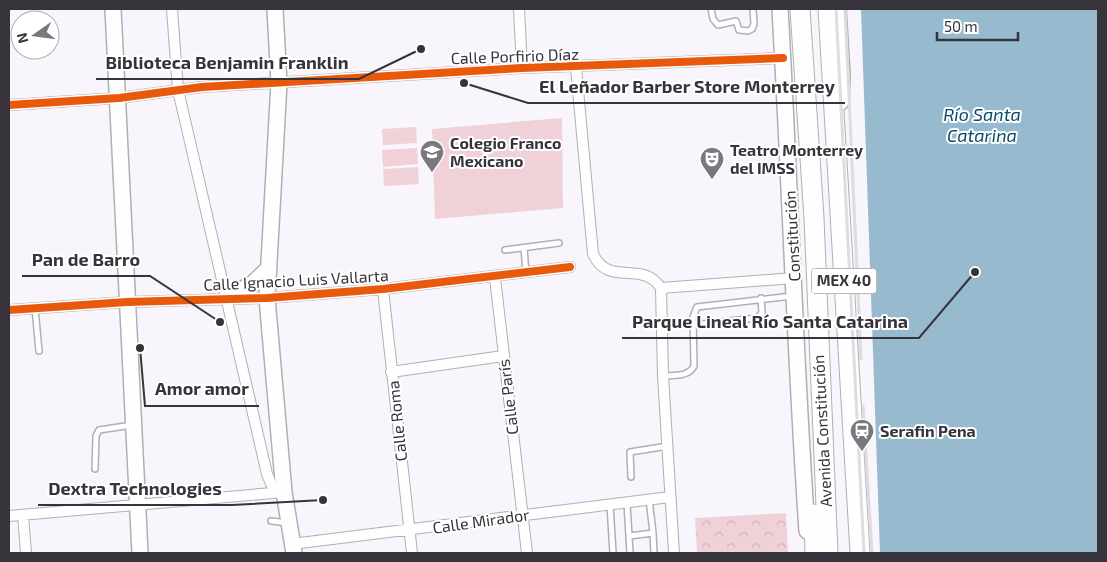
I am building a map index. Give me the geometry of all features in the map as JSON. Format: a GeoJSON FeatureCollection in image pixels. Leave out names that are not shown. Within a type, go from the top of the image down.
{"type":"FeatureCollection","features":[{"type":"Feature","properties":{"kind":"highway","name":"Avenida Constitución"},"geometry":{"type":"LineString","coordinates":[[800,9],[814,218],[828,553]]}},
{"type":"Feature","properties":{"kind":"highway","name":"Avenida Constitución"},"geometry":{"type":"LineString","coordinates":[[828,9],[860,549]]}},
{"type":"Feature","properties":{"kind":"highway"},"geometry":{"type":"LineString","coordinates":[[814,218],[807,294],[815,553]]}},
{"type":"Feature","properties":{"kind":"street"},"geometry":{"type":"LineString","coordinates":[[113,9],[132,425],[140,553]]}},
{"type":"Feature","properties":{"kind":"street"},"geometry":{"type":"LineString","coordinates":[[172,9],[178,90],[226,298],[267,474],[272,486],[284,491]]}},
{"type":"Feature","properties":{"kind":"street"},"geometry":{"type":"LineString","coordinates":[[275,9],[278,83],[268,298],[284,491],[293,549]]}},
{"type":"Feature","properties":{"kind":"street"},"geometry":{"type":"LineString","coordinates":[[519,9],[522,68]]}},
{"type":"Feature","properties":{"kind":"street","name":"Constitución"},"geometry":{"type":"LineString","coordinates":[[780,9],[795,296],[796,373],[808,553]]}},
{"type":"Feature","properties":{"kind":"street"},"geometry":{"type":"LineString","coordinates":[[835,137],[841,102],[842,74],[838,9]]}},
{"type":"Feature","properties":{"kind":"street","name":"Calle Porfirio Díaz"},"geometry":{"type":"LineString","coordinates":[[9,105],[118,98],[178,90],[522,68],[576,68],[783,58]]}},
{"type":"Feature","properties":{"kind":"street"},"geometry":{"type":"LineString","coordinates":[[576,68],[593,254],[605,270],[643,274],[656,280],[661,288],[663,376],[674,553]]}},
{"type":"Feature","properties":{"kind":"street"},"geometry":{"type":"LineString","coordinates":[[226,298],[252,284],[269,268]]}},
{"type":"Feature","properties":{"kind":"street","name":"Calle Ignacio Luis Vallarta"},"geometry":{"type":"LineString","coordinates":[[9,310],[127,302],[268,298],[495,278],[570,268]]}},
{"type":"Feature","properties":{"kind":"street","name":"Calle París"},"geometry":{"type":"LineString","coordinates":[[495,278],[527,553]]}},
{"type":"Feature","properties":{"kind":"street"},"geometry":{"type":"LineString","coordinates":[[661,288],[794,278]]}},
{"type":"Feature","properties":{"kind":"street","name":"Calle Roma"},"geometry":{"type":"LineString","coordinates":[[383,289],[408,531],[412,553]]}},
{"type":"Feature","properties":{"kind":"street"},"geometry":{"type":"LineString","coordinates":[[391,372],[503,356]]}},
{"type":"Feature","properties":{"kind":"street"},"geometry":{"type":"LineString","coordinates":[[9,516],[136,504],[255,499],[284,491]]}},
{"type":"Feature","properties":{"kind":"street","name":"Calle Mirador"},"geometry":{"type":"LineString","coordinates":[[293,549],[408,531],[670,497]]}},
{"type":"Feature","properties":{"kind":"street"},"geometry":{"type":"LineString","coordinates":[[23,515],[26,553]]}},
{"type":"Feature","properties":{"kind":"lane"},"geometry":{"type":"LineString","coordinates":[[711,9],[713,19],[718,25],[736,21],[739,30],[748,32],[752,29],[753,9]]}},
{"type":"Feature","properties":{"kind":"lane"},"geometry":{"type":"LineString","coordinates":[[505,250],[559,243]]}},
{"type":"Feature","properties":{"kind":"lane"},"geometry":{"type":"LineString","coordinates":[[524,248],[526,274]]}},
{"type":"Feature","properties":{"kind":"lane"},"geometry":{"type":"LineString","coordinates":[[663,376],[685,373],[692,370],[694,366],[694,312],[702,304],[795,296]]}},
{"type":"Feature","properties":{"kind":"lane"},"geometry":{"type":"LineString","coordinates":[[693,325],[758,318],[762,313],[761,298]]}},
{"type":"Feature","properties":{"kind":"lane"},"geometry":{"type":"LineString","coordinates":[[35,308],[39,351]]}},
{"type":"Feature","properties":{"kind":"lane"},"geometry":{"type":"LineString","coordinates":[[95,469],[96,436],[100,430],[132,425]]}},
{"type":"Feature","properties":{"kind":"lane"},"geometry":{"type":"LineString","coordinates":[[631,477],[630,452],[668,446]]}},
{"type":"Feature","properties":{"kind":"lane"},"geometry":{"type":"LineString","coordinates":[[649,499],[654,553]]}},
{"type":"Feature","properties":{"kind":"lane"},"geometry":{"type":"LineString","coordinates":[[627,502],[630,553]]}},
{"type":"Feature","properties":{"kind":"lane"},"geometry":{"type":"LineString","coordinates":[[610,504],[613,553]]}},
{"type":"Feature","properties":{"kind":"lane"},"geometry":{"type":"LineString","coordinates":[[271,521],[288,523]]}},
{"type":"Feature","properties":{"kind":"lane"},"geometry":{"type":"LineString","coordinates":[[630,536],[653,533]]}},
{"type":"Feature","properties":{"kind":"green space"},"geometry":{"type":"Polygon","coordinates":[[[562,118],[563,208],[435,219],[432,129],[562,118]]]}},
{"type":"Feature","properties":{"kind":"green space"},"geometry":{"type":"Polygon","coordinates":[[[416,127],[417,143],[383,145],[382,129],[416,127]]]}},
{"type":"Feature","properties":{"kind":"green space"},"geometry":{"type":"Polygon","coordinates":[[[417,148],[418,164],[383,167],[382,150],[417,148]]]}},
{"type":"Feature","properties":{"kind":"green space"},"geometry":{"type":"Polygon","coordinates":[[[418,167],[419,184],[384,186],[383,169],[418,167]]]}},
{"type":"Feature","properties":{"kind":"green space"},"geometry":{"type":"Polygon","coordinates":[[[786,513],[788,553],[697,553],[695,518],[786,513]]]}},
{"type":"Feature","properties":{"kind":"water","name":"Río Santa Catarina"},"geometry":{"type":"Polygon","coordinates":[[[861,9],[1098,9],[1098,553],[880,553],[861,9]]]}},
{"type":"Feature","properties":{"kind":"railway"},"geometry":{"type":"LineString","coordinates":[[836,9],[864,553]]}},
{"type":"Feature","properties":{"kind":"railway"},"geometry":{"type":"LineString","coordinates":[[845,9],[861,359]]}},
{"type":"Feature","properties":{"kind":"railway"},"geometry":{"type":"LineString","coordinates":[[863,406],[872,553]]}},
{"type":"Feature","properties":{"kind":"cycle path"},"geometry":{"type":"LineString","coordinates":[[9,105],[119,98],[202,87],[522,68],[783,58]]}},
{"type":"Feature","properties":{"kind":"cycle path"},"geometry":{"type":"LineString","coordinates":[[9,310],[127,302],[267,298],[383,289],[570,267]]}},
{"type":"Feature","properties":{"kind":"place","name":"Biblioteca Benjamin Franklin"},"geometry":{"type":"Point","coordinates":[421,49]}},
{"type":"Feature","properties":{"kind":"place","name":"El Leñador Barber Store Monterrey"},"geometry":{"type":"Point","coordinates":[464,83]}},
{"type":"Feature","properties":{"kind":"place","name":"Colegio Franco Mexicano"},"geometry":{"type":"Point","coordinates":[432,173]}},
{"type":"Feature","properties":{"kind":"place","name":"Teatro Monterrey del IMSS"},"geometry":{"type":"Point","coordinates":[712,180]}},
{"type":"Feature","properties":{"kind":"place","name":"Parque Lineal Río Santa Catarina"},"geometry":{"type":"Point","coordinates":[975,272]}},
{"type":"Feature","properties":{"kind":"place","name":"Pan de Barro"},"geometry":{"type":"Point","coordinates":[220,322]}},
{"type":"Feature","properties":{"kind":"place","name":"Amor amor"},"geometry":{"type":"Point","coordinates":[140,348]}},
{"type":"Feature","properties":{"kind":"place","name":"Serafin Pena"},"geometry":{"type":"Point","coordinates":[862,452]}},
{"type":"Feature","properties":{"kind":"place","name":"Dextra Technologies"},"geometry":{"type":"Point","coordinates":[323,500]}}]}
